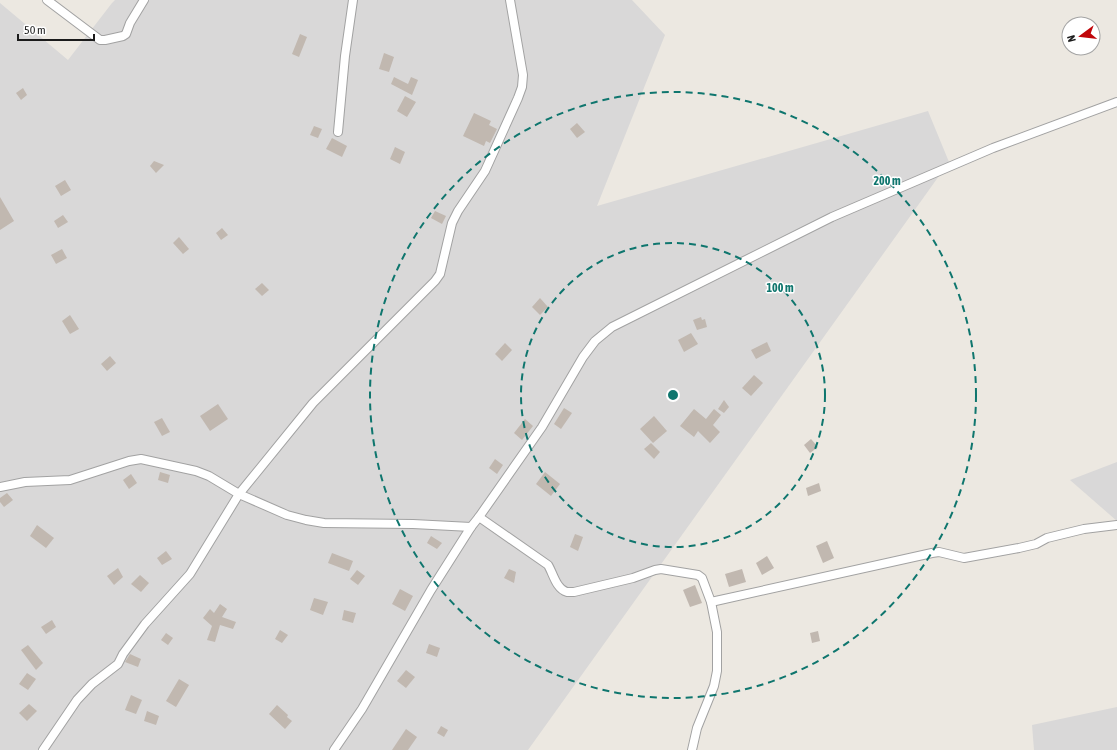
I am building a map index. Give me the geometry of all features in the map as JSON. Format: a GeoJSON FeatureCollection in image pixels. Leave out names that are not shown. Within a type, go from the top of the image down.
{"type":"FeatureCollection","features":[{"type":"Feature","properties":{"kind":"street"},"geometry":{"type":"LineString","coordinates":[[47,0],[100,40],[124,36],[144,0]]}},
{"type":"Feature","properties":{"kind":"street"},"geometry":{"type":"LineString","coordinates":[[338,132],[345,56],[353,0]]}},
{"type":"Feature","properties":{"kind":"street"},"geometry":{"type":"LineString","coordinates":[[43,750],[77,700],[92,684],[118,664],[122,654],[145,624],[190,574],[238,494],[313,403],[436,281],[440,274],[452,222],[484,171],[522,88],[523,75],[510,0]]}},
{"type":"Feature","properties":{"kind":"street"},"geometry":{"type":"LineString","coordinates":[[334,750],[362,708],[431,590],[471,527],[542,427],[583,357],[595,341],[612,327],[832,217],[993,148],[1117,102]]}},
{"type":"Feature","properties":{"kind":"street"},"geometry":{"type":"LineString","coordinates":[[0,487],[25,482],[70,480],[129,461],[141,459],[196,471],[208,476],[238,494],[306,520],[324,523],[412,524],[471,527]]}},
{"type":"Feature","properties":{"kind":"street"},"geometry":{"type":"LineString","coordinates":[[479,517],[548,565],[552,570],[556,582],[567,592],[574,592],[632,578],[660,569],[698,574],[701,576],[711,602],[717,632],[717,671],[714,686],[697,728],[692,750]]}},
{"type":"Feature","properties":{"kind":"street"},"geometry":{"type":"LineString","coordinates":[[711,602],[932,553],[940,552],[964,558],[1036,544],[1047,538],[1084,529],[1117,525]]}},
{"type":"Feature","properties":{"kind":"shaded area"},"geometry":{"type":"Polygon","coordinates":[[[115,0],[632,0],[665,35],[597,206],[928,111],[949,162],[528,750],[0,750],[0,3],[68,60],[115,0]]]}},
{"type":"Feature","properties":{"kind":"shaded area"},"geometry":{"type":"Polygon","coordinates":[[[1117,462],[1117,521],[1070,480],[1117,462]]]}},
{"type":"Feature","properties":{"kind":"shaded area"},"geometry":{"type":"Polygon","coordinates":[[[1117,707],[1117,750],[1034,750],[1032,725],[1117,707]]]}},
{"type":"Feature","properties":{"kind":"building"},"geometry":{"type":"Polygon","coordinates":[[[300,34],[307,37],[299,57],[292,54],[300,34]]]}},
{"type":"Feature","properties":{"kind":"building"},"geometry":{"type":"Polygon","coordinates":[[[384,53],[394,57],[389,72],[379,69],[384,53]]]}},
{"type":"Feature","properties":{"kind":"building"},"geometry":{"type":"Polygon","coordinates":[[[394,77],[408,84],[411,77],[418,80],[412,95],[391,84],[394,77]]]}},
{"type":"Feature","properties":{"kind":"building"},"geometry":{"type":"Polygon","coordinates":[[[23,88],[27,95],[21,100],[16,93],[23,88]]]}},
{"type":"Feature","properties":{"kind":"building"},"geometry":{"type":"Polygon","coordinates":[[[405,96],[416,102],[407,117],[397,111],[405,96]]]}},
{"type":"Feature","properties":{"kind":"building"},"geometry":{"type":"Polygon","coordinates":[[[474,113],[491,121],[489,125],[497,129],[490,143],[486,141],[484,146],[463,136],[474,113]]]}},
{"type":"Feature","properties":{"kind":"building"},"geometry":{"type":"Polygon","coordinates":[[[577,123],[585,132],[577,138],[570,129],[577,123]]]}},
{"type":"Feature","properties":{"kind":"building"},"geometry":{"type":"Polygon","coordinates":[[[314,126],[322,129],[318,138],[310,135],[314,126]]]}},
{"type":"Feature","properties":{"kind":"building"},"geometry":{"type":"Polygon","coordinates":[[[332,138],[347,146],[342,157],[326,149],[332,138]]]}},
{"type":"Feature","properties":{"kind":"building"},"geometry":{"type":"Polygon","coordinates":[[[395,147],[405,152],[400,164],[390,159],[395,147]]]}},
{"type":"Feature","properties":{"kind":"building"},"geometry":{"type":"Polygon","coordinates":[[[154,161],[164,165],[156,173],[150,166],[154,161]]]}},
{"type":"Feature","properties":{"kind":"building"},"geometry":{"type":"Polygon","coordinates":[[[65,180],[71,190],[61,196],[55,186],[65,180]]]}},
{"type":"Feature","properties":{"kind":"building"},"geometry":{"type":"Polygon","coordinates":[[[0,197],[14,221],[0,230],[0,197]]]}},
{"type":"Feature","properties":{"kind":"building"},"geometry":{"type":"Polygon","coordinates":[[[435,211],[446,216],[442,224],[431,218],[435,211]]]}},
{"type":"Feature","properties":{"kind":"building"},"geometry":{"type":"Polygon","coordinates":[[[63,215],[68,222],[58,228],[54,221],[63,215]]]}},
{"type":"Feature","properties":{"kind":"building"},"geometry":{"type":"Polygon","coordinates":[[[222,228],[228,235],[221,240],[216,233],[222,228]]]}},
{"type":"Feature","properties":{"kind":"building"},"geometry":{"type":"Polygon","coordinates":[[[179,237],[189,249],[183,254],[173,243],[179,237]]]}},
{"type":"Feature","properties":{"kind":"building"},"geometry":{"type":"Polygon","coordinates":[[[62,249],[67,258],[56,264],[51,255],[62,249]]]}},
{"type":"Feature","properties":{"kind":"building"},"geometry":{"type":"Polygon","coordinates":[[[262,283],[269,290],[262,296],[255,289],[262,283]]]}},
{"type":"Feature","properties":{"kind":"building"},"geometry":{"type":"Polygon","coordinates":[[[540,298],[548,307],[540,315],[532,307],[540,298]]]}},
{"type":"Feature","properties":{"kind":"building"},"geometry":{"type":"Polygon","coordinates":[[[70,315],[79,329],[70,334],[62,321],[70,315]]]}},
{"type":"Feature","properties":{"kind":"building"},"geometry":{"type":"Polygon","coordinates":[[[701,317],[702,320],[705,319],[707,327],[697,330],[693,320],[701,317]]]}},
{"type":"Feature","properties":{"kind":"building"},"geometry":{"type":"Polygon","coordinates":[[[691,333],[698,344],[684,352],[678,340],[691,333]]]}},
{"type":"Feature","properties":{"kind":"building"},"geometry":{"type":"Polygon","coordinates":[[[767,342],[771,351],[756,359],[751,350],[767,342]]]}},
{"type":"Feature","properties":{"kind":"building"},"geometry":{"type":"Polygon","coordinates":[[[505,343],[512,350],[502,361],[495,354],[505,343]]]}},
{"type":"Feature","properties":{"kind":"building"},"geometry":{"type":"Polygon","coordinates":[[[110,356],[116,363],[107,371],[101,364],[110,356]]]}},
{"type":"Feature","properties":{"kind":"building"},"geometry":{"type":"Polygon","coordinates":[[[754,375],[763,383],[751,396],[742,388],[754,375]]]}},
{"type":"Feature","properties":{"kind":"building"},"geometry":{"type":"Polygon","coordinates":[[[724,400],[729,407],[724,413],[718,409],[724,400]]]}},
{"type":"Feature","properties":{"kind":"building"},"geometry":{"type":"Polygon","coordinates":[[[218,404],[228,419],[210,431],[200,416],[218,404]]]}},
{"type":"Feature","properties":{"kind":"building"},"geometry":{"type":"Polygon","coordinates":[[[564,408],[572,413],[561,429],[554,424],[564,408]]]}},
{"type":"Feature","properties":{"kind":"building"},"geometry":{"type":"Polygon","coordinates":[[[694,409],[706,419],[714,409],[721,415],[713,425],[720,432],[710,443],[698,431],[694,437],[680,426],[694,409]]]}},
{"type":"Feature","properties":{"kind":"building"},"geometry":{"type":"Polygon","coordinates":[[[654,416],[667,431],[653,443],[640,429],[654,416]]]}},
{"type":"Feature","properties":{"kind":"building"},"geometry":{"type":"Polygon","coordinates":[[[162,418],[170,432],[162,436],[154,422],[162,418]]]}},
{"type":"Feature","properties":{"kind":"building"},"geometry":{"type":"Polygon","coordinates":[[[525,419],[533,426],[522,440],[514,433],[525,419]]]}},
{"type":"Feature","properties":{"kind":"building"},"geometry":{"type":"Polygon","coordinates":[[[811,439],[818,447],[810,453],[804,445],[811,439]]]}},
{"type":"Feature","properties":{"kind":"building"},"geometry":{"type":"Polygon","coordinates":[[[651,443],[660,452],[654,459],[644,449],[651,443]]]}},
{"type":"Feature","properties":{"kind":"building"},"geometry":{"type":"Polygon","coordinates":[[[495,459],[503,465],[497,474],[489,468],[495,459]]]}},
{"type":"Feature","properties":{"kind":"building"},"geometry":{"type":"Polygon","coordinates":[[[160,472],[170,475],[168,483],[158,480],[160,472]]]}},
{"type":"Feature","properties":{"kind":"building"},"geometry":{"type":"Polygon","coordinates":[[[545,472],[560,484],[551,496],[536,484],[545,472]]]}},
{"type":"Feature","properties":{"kind":"building"},"geometry":{"type":"Polygon","coordinates":[[[131,474],[137,483],[129,489],[123,480],[131,474]]]}},
{"type":"Feature","properties":{"kind":"building"},"geometry":{"type":"Polygon","coordinates":[[[819,483],[821,491],[808,496],[806,488],[819,483]]]}},
{"type":"Feature","properties":{"kind":"building"},"geometry":{"type":"Polygon","coordinates":[[[7,493],[13,500],[4,507],[0,502],[0,498],[7,493]]]}},
{"type":"Feature","properties":{"kind":"building"},"geometry":{"type":"Polygon","coordinates":[[[37,525],[54,538],[46,548],[30,536],[37,525]]]}},
{"type":"Feature","properties":{"kind":"building"},"geometry":{"type":"Polygon","coordinates":[[[575,534],[583,537],[578,551],[570,547],[575,534]]]}},
{"type":"Feature","properties":{"kind":"building"},"geometry":{"type":"Polygon","coordinates":[[[431,536],[442,543],[437,549],[427,543],[431,536]]]}},
{"type":"Feature","properties":{"kind":"building"},"geometry":{"type":"Polygon","coordinates":[[[827,541],[834,558],[823,563],[816,546],[827,541]]]}},
{"type":"Feature","properties":{"kind":"building"},"geometry":{"type":"Polygon","coordinates":[[[166,551],[172,559],[162,565],[157,558],[166,551]]]}},
{"type":"Feature","properties":{"kind":"building"},"geometry":{"type":"Polygon","coordinates":[[[332,553],[353,561],[349,571],[328,563],[332,553]]]}},
{"type":"Feature","properties":{"kind":"building"},"geometry":{"type":"Polygon","coordinates":[[[767,556],[774,568],[762,575],[756,563],[767,556]]]}},
{"type":"Feature","properties":{"kind":"building"},"geometry":{"type":"Polygon","coordinates":[[[118,568],[123,577],[114,585],[107,576],[118,568]]]}},
{"type":"Feature","properties":{"kind":"building"},"geometry":{"type":"Polygon","coordinates":[[[509,569],[516,572],[514,583],[504,578],[509,569]]]}},
{"type":"Feature","properties":{"kind":"building"},"geometry":{"type":"Polygon","coordinates":[[[742,569],[746,582],[729,587],[725,574],[742,569]]]}},
{"type":"Feature","properties":{"kind":"building"},"geometry":{"type":"Polygon","coordinates":[[[357,570],[365,576],[358,585],[350,579],[357,570]]]}},
{"type":"Feature","properties":{"kind":"building"},"geometry":{"type":"Polygon","coordinates":[[[140,575],[149,583],[141,592],[131,584],[140,575]]]}},
{"type":"Feature","properties":{"kind":"building"},"geometry":{"type":"Polygon","coordinates":[[[695,585],[702,603],[690,607],[683,590],[695,585]]]}},
{"type":"Feature","properties":{"kind":"building"},"geometry":{"type":"Polygon","coordinates":[[[400,589],[413,596],[405,611],[392,604],[400,589]]]}},
{"type":"Feature","properties":{"kind":"building"},"geometry":{"type":"Polygon","coordinates":[[[314,598],[328,602],[323,615],[310,610],[314,598]]]}},
{"type":"Feature","properties":{"kind":"building"},"geometry":{"type":"Polygon","coordinates":[[[220,604],[227,609],[222,617],[236,622],[233,629],[220,625],[215,642],[207,640],[212,626],[203,618],[210,609],[214,613],[220,604]]]}},
{"type":"Feature","properties":{"kind":"building"},"geometry":{"type":"Polygon","coordinates":[[[344,610],[356,613],[353,623],[342,620],[344,610]]]}},
{"type":"Feature","properties":{"kind":"building"},"geometry":{"type":"Polygon","coordinates":[[[52,620],[56,627],[46,634],[41,627],[52,620]]]}},
{"type":"Feature","properties":{"kind":"building"},"geometry":{"type":"Polygon","coordinates":[[[280,630],[288,635],[282,643],[275,639],[280,630]]]}},
{"type":"Feature","properties":{"kind":"building"},"geometry":{"type":"Polygon","coordinates":[[[818,631],[820,641],[812,643],[810,633],[818,631]]]}},
{"type":"Feature","properties":{"kind":"building"},"geometry":{"type":"Polygon","coordinates":[[[166,633],[173,638],[168,645],[161,640],[166,633]]]}},
{"type":"Feature","properties":{"kind":"building"},"geometry":{"type":"Polygon","coordinates":[[[429,644],[440,648],[437,657],[426,653],[429,644]]]}},
{"type":"Feature","properties":{"kind":"building"},"geometry":{"type":"Polygon","coordinates":[[[28,645],[43,663],[36,670],[21,650],[28,645]]]}},
{"type":"Feature","properties":{"kind":"building"},"geometry":{"type":"Polygon","coordinates":[[[130,654],[141,659],[138,667],[125,662],[130,654]]]}},
{"type":"Feature","properties":{"kind":"building"},"geometry":{"type":"Polygon","coordinates":[[[406,670],[415,677],[406,688],[397,681],[406,670]]]}},
{"type":"Feature","properties":{"kind":"building"},"geometry":{"type":"Polygon","coordinates":[[[27,673],[36,679],[28,690],[19,684],[27,673]]]}},
{"type":"Feature","properties":{"kind":"building"},"geometry":{"type":"Polygon","coordinates":[[[179,679],[189,685],[176,707],[166,701],[179,679]]]}},
{"type":"Feature","properties":{"kind":"building"},"geometry":{"type":"Polygon","coordinates":[[[131,695],[142,700],[136,714],[125,710],[131,695]]]}},
{"type":"Feature","properties":{"kind":"building"},"geometry":{"type":"Polygon","coordinates":[[[29,704],[37,711],[27,721],[19,713],[29,704]]]}},
{"type":"Feature","properties":{"kind":"building"},"geometry":{"type":"Polygon","coordinates":[[[277,705],[292,721],[285,729],[269,714],[277,705]]]}},
{"type":"Feature","properties":{"kind":"building"},"geometry":{"type":"Polygon","coordinates":[[[147,711],[159,716],[156,725],[144,721],[147,711]]]}},
{"type":"Feature","properties":{"kind":"building"},"geometry":{"type":"Polygon","coordinates":[[[441,726],[448,730],[444,737],[437,733],[441,726]]]}},
{"type":"Feature","properties":{"kind":"building"},"geometry":{"type":"Polygon","coordinates":[[[406,729],[417,737],[408,750],[392,750],[406,729]]]}}]}
